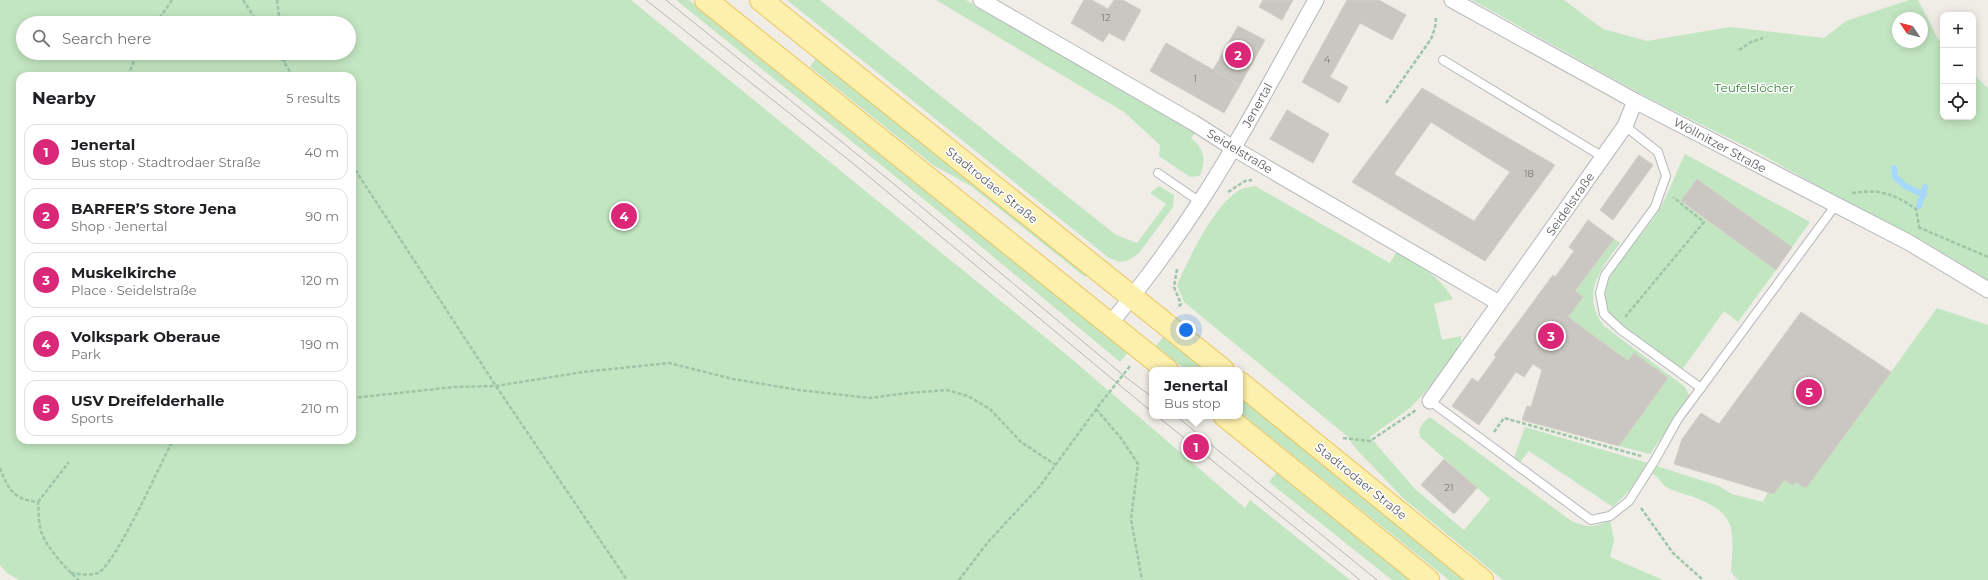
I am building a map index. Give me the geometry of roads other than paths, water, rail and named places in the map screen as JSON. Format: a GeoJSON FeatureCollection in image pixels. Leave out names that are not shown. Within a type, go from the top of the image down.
{"type":"FeatureCollection","features":[{"type":"Feature","properties":{"kind":"main road"},"geometry":{"type":"LineString","coordinates":[[706,0],[1163,367]]}},
{"type":"Feature","properties":{"kind":"main road","name":"Stadtrodaer Straße"},"geometry":{"type":"LineString","coordinates":[[761,0],[1220,367]]}},
{"type":"Feature","properties":{"kind":"main road","name":"Stadtrodaer Straße"},"geometry":{"type":"LineString","coordinates":[[1243,385],[1482,580]]}},
{"type":"Feature","properties":{"kind":"main road"},"geometry":{"type":"LineString","coordinates":[[1229,419],[1428,580]]}},
{"type":"Feature","properties":{"kind":"street","name":"Seidelstraße"},"geometry":{"type":"LineString","coordinates":[[981,0],[1194,123],[1233,148],[1499,303]]}},
{"type":"Feature","properties":{"kind":"street","name":"Jenertal"},"geometry":{"type":"LineString","coordinates":[[1110,324],[1133,297],[1200,202],[1233,148],[1316,0]]}},
{"type":"Feature","properties":{"kind":"street","name":"Wöllnitzer Straße"},"geometry":{"type":"LineString","coordinates":[[1452,0],[1635,101],[1835,206],[1908,242],[1988,290]]}},
{"type":"Feature","properties":{"kind":"street","name":"Seidelstraße"},"geometry":{"type":"LineString","coordinates":[[1430,401],[1626,126],[1635,101]]}},
{"type":"Feature","properties":{"kind":"lane"},"geometry":{"type":"LineString","coordinates":[[1443,60],[1603,157]]}},
{"type":"Feature","properties":{"kind":"lane"},"geometry":{"type":"LineString","coordinates":[[1626,126],[1658,152],[1666,176],[1655,208],[1605,275],[1600,293],[1604,314],[1618,327],[1701,388]]}},
{"type":"Feature","properties":{"kind":"lane"},"geometry":{"type":"LineString","coordinates":[[1158,172],[1200,202]]}},
{"type":"Feature","properties":{"kind":"lane"},"geometry":{"type":"LineString","coordinates":[[1430,401],[1591,520],[1610,516],[1632,496],[1655,460],[1678,419],[1835,206]]}},
{"type":"Feature","properties":{"kind":"waterway"},"geometry":{"type":"LineString","coordinates":[[1894,168],[1895,177],[1905,186],[1924,195]]}},
{"type":"Feature","properties":{"kind":"waterway"},"geometry":{"type":"LineString","coordinates":[[1919,206],[1925,187]]}},
{"type":"Feature","properties":{"kind":"tram line"},"geometry":{"type":"LineString","coordinates":[[646,0],[855,165],[1149,410]]}},
{"type":"Feature","properties":{"kind":"tram line"},"geometry":{"type":"LineString","coordinates":[[666,0],[894,184],[1123,375],[1149,395]]}},
{"type":"Feature","properties":{"kind":"tram line"},"geometry":{"type":"LineString","coordinates":[[1161,419],[1360,580]]}},
{"type":"Feature","properties":{"kind":"tram line"},"geometry":{"type":"LineString","coordinates":[[1180,419],[1377,580]]}},
{"type":"Feature","properties":{"kind":"place","name":"BARFER’S Store Jena"},"geometry":{"type":"Point","coordinates":[1238,55]}},
{"type":"Feature","properties":{"kind":"place","name":"Volkspark Oberaue"},"geometry":{"type":"Point","coordinates":[624,216]}},
{"type":"Feature","properties":{"kind":"place","name":"Muskelkirche"},"geometry":{"type":"Point","coordinates":[1551,336]}},
{"type":"Feature","properties":{"kind":"place","name":"USV Dreifelderhalle"},"geometry":{"type":"Point","coordinates":[1809,392]}},
{"type":"Feature","properties":{"kind":"place","name":"Jenertal"},"geometry":{"type":"Point","coordinates":[1196,447]}},
{"type":"Feature","properties":{"kind":"park label","name":"Teufelslöcher"},"geometry":{"type":"Point","coordinates":[1754,87]}}]}
